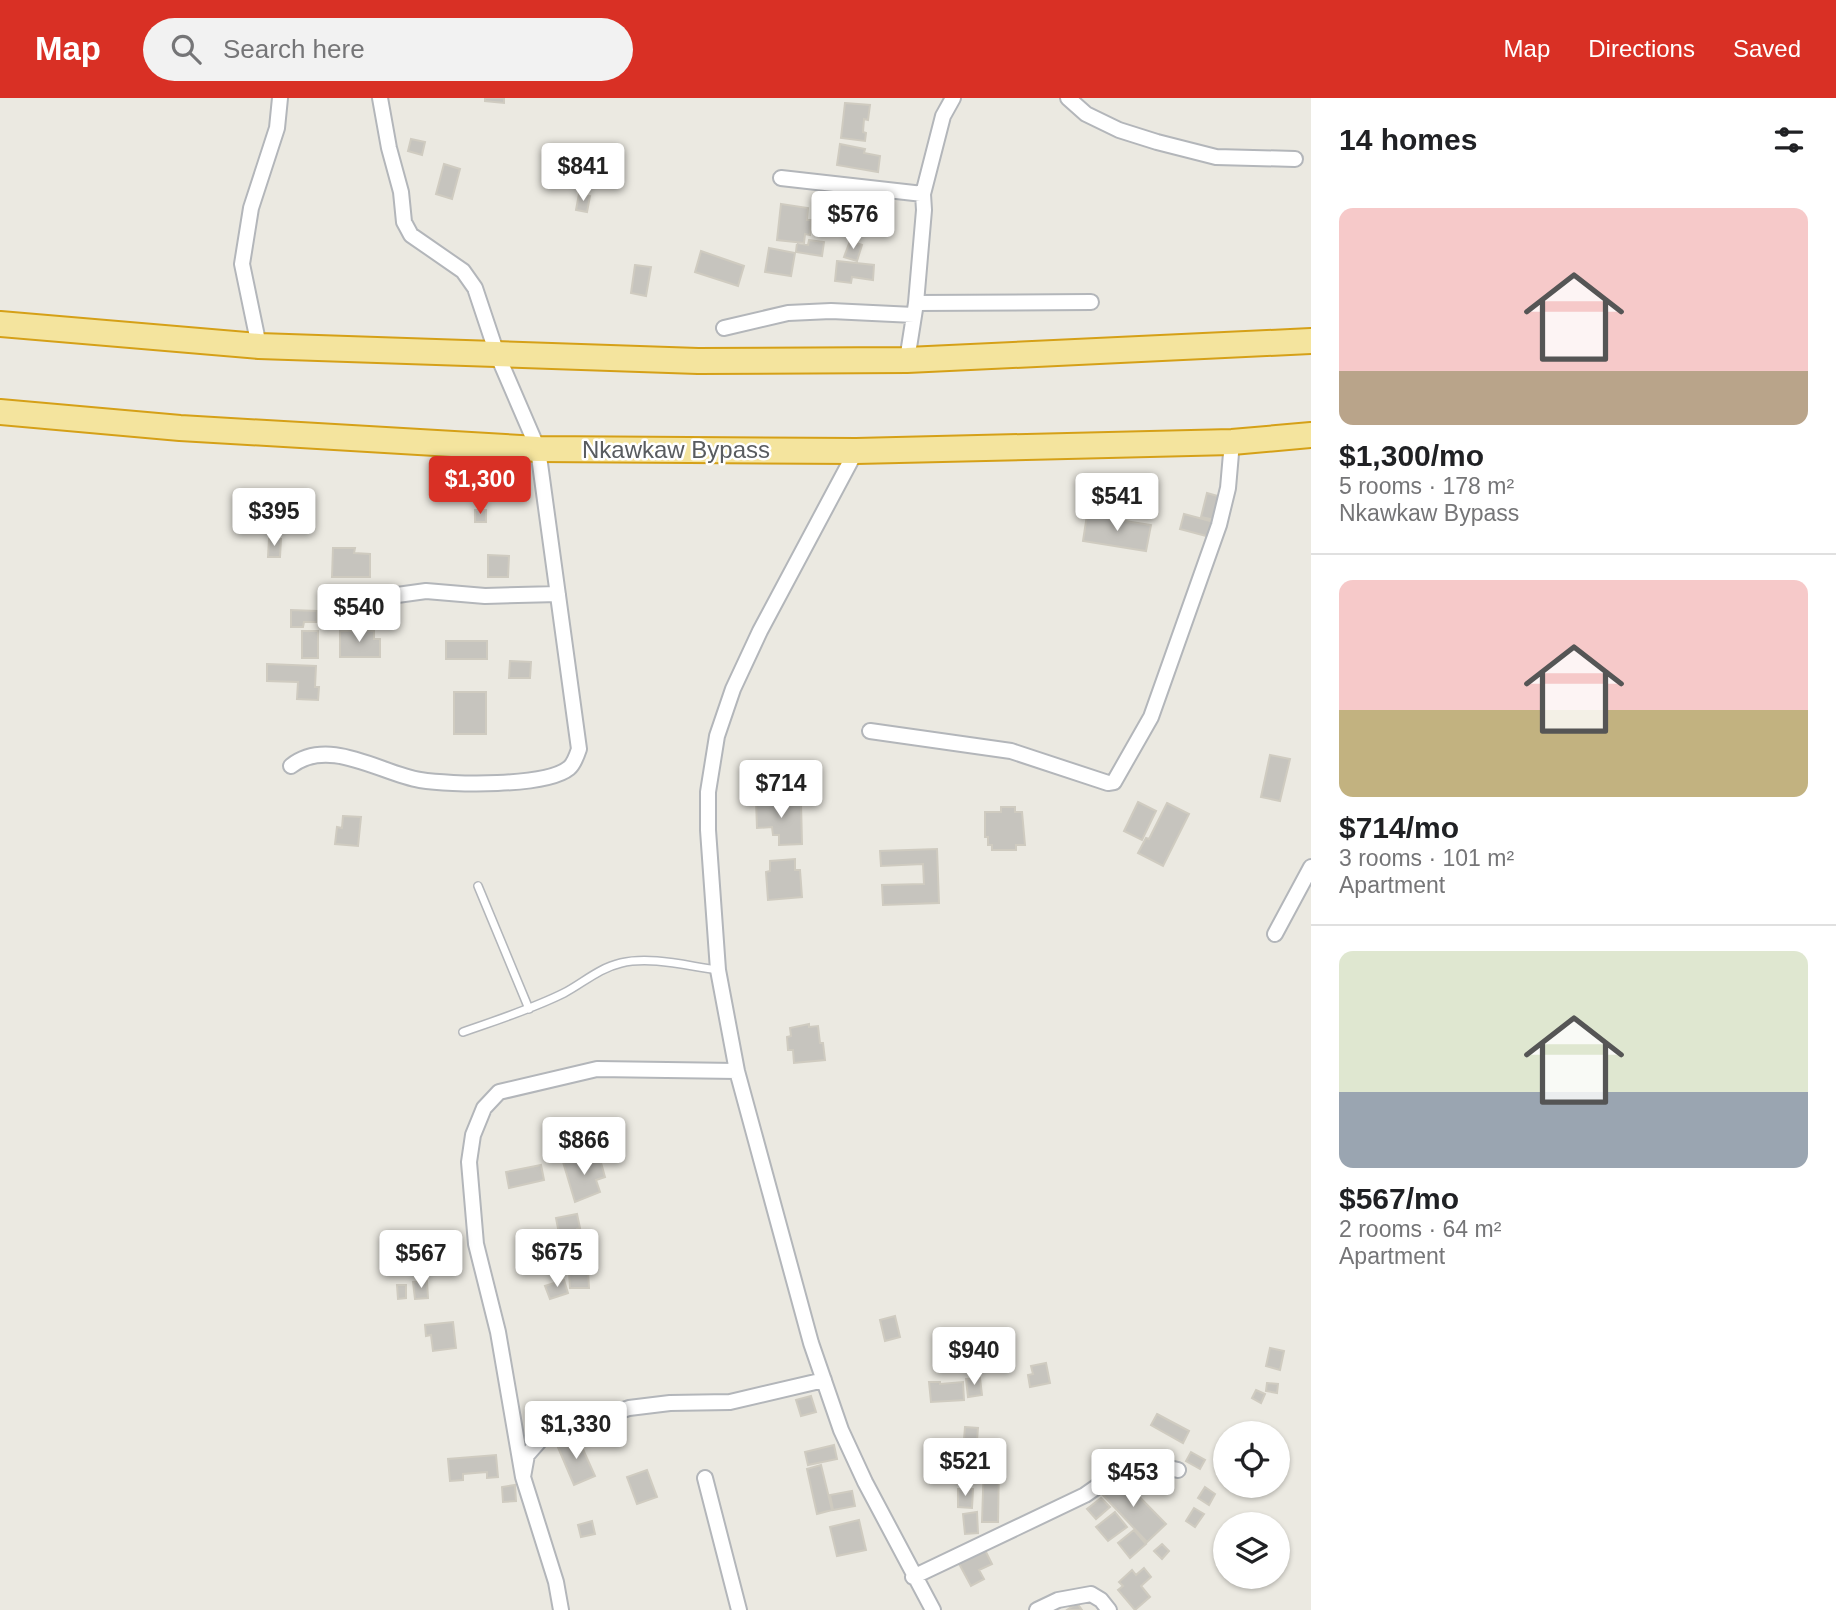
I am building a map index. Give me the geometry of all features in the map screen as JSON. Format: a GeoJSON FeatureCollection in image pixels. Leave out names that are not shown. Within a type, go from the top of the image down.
{"type":"FeatureCollection","features":[{"type":"Feature","properties":{"kind":"highway"},"geometry":{"type":"LineString","coordinates":[[0,324],[259,345],[698,361],[907,360],[1311,341]]}},
{"type":"Feature","properties":{"kind":"highway","name":"Nkawkaw Bypass"},"geometry":{"type":"LineString","coordinates":[[0,412],[180,428],[538,449],[856,451],[1232,442],[1311,435]]}},
{"type":"Feature","properties":{"kind":"street"},"geometry":{"type":"LineString","coordinates":[[259,345],[242,264],[251,208],[277,128],[280,98]]}},
{"type":"Feature","properties":{"kind":"street"},"geometry":{"type":"LineString","coordinates":[[291,766],[297,761],[333,754],[419,780],[521,782],[557,775],[571,767],[579,749],[538,449],[497,354],[475,288],[463,271],[411,235],[404,222],[401,192],[388,148],[380,98]]}},
{"type":"Feature","properties":{"kind":"street"},"geometry":{"type":"LineString","coordinates":[[907,360],[915,309],[924,211],[923,194],[943,116],[953,98]]}},
{"type":"Feature","properties":{"kind":"street"},"geometry":{"type":"LineString","coordinates":[[1068,98],[1086,114],[1119,130],[1157,142],[1216,157],[1295,159]]}},
{"type":"Feature","properties":{"kind":"street"},"geometry":{"type":"LineString","coordinates":[[781,178],[923,194]]}},
{"type":"Feature","properties":{"kind":"street"},"geometry":{"type":"LineString","coordinates":[[724,328],[788,313],[1091,302]]}},
{"type":"Feature","properties":{"kind":"street"},"geometry":{"type":"LineString","coordinates":[[870,731],[1011,751],[1108,783],[1114,782],[1151,717],[1219,525],[1228,488],[1232,442]]}},
{"type":"Feature","properties":{"kind":"street"},"geometry":{"type":"LineString","coordinates":[[856,451],[760,631],[733,689],[717,736],[708,792],[708,830],[718,970],[737,1071],[811,1343],[846,1440],[913,1577],[933,1610]]}},
{"type":"Feature","properties":{"kind":"street"},"geometry":{"type":"LineString","coordinates":[[333,612],[390,596],[426,591],[485,596],[558,594]]}},
{"type":"Feature","properties":{"kind":"street"},"geometry":{"type":"LineString","coordinates":[[1275,934],[1311,867]]}},
{"type":"Feature","properties":{"kind":"street"},"geometry":{"type":"LineString","coordinates":[[561,1610],[556,1582],[523,1477],[498,1332],[476,1244],[469,1162],[473,1135],[484,1108],[499,1093],[597,1069],[737,1071]]}},
{"type":"Feature","properties":{"kind":"street"},"geometry":{"type":"LineString","coordinates":[[523,1477],[527,1455],[542,1438],[629,1408],[670,1403],[730,1402],[824,1380]]}},
{"type":"Feature","properties":{"kind":"street"},"geometry":{"type":"LineString","coordinates":[[913,1577],[1074,1500],[1134,1465],[1147,1462],[1178,1470]]}},
{"type":"Feature","properties":{"kind":"street"},"geometry":{"type":"LineString","coordinates":[[705,1478],[739,1610]]}},
{"type":"Feature","properties":{"kind":"street"},"geometry":{"type":"LineString","coordinates":[[1037,1610],[1058,1600],[1091,1594],[1110,1610]]}},
{"type":"Feature","properties":{"kind":"lane"},"geometry":{"type":"LineString","coordinates":[[478,886],[529,1009]]}},
{"type":"Feature","properties":{"kind":"lane"},"geometry":{"type":"LineString","coordinates":[[463,1032],[529,1009],[566,992],[602,968],[623,962],[648,961],[718,970]]}},
{"type":"Feature","properties":{"kind":"building"},"geometry":{"type":"Polygon","coordinates":[[[485,98],[504,98],[504,103],[485,101],[485,98]]]}},
{"type":"Feature","properties":{"kind":"building"},"geometry":{"type":"Polygon","coordinates":[[[845,103],[870,105],[868,120],[864,119],[865,141],[841,138],[845,103]]]}},
{"type":"Feature","properties":{"kind":"building"},"geometry":{"type":"Polygon","coordinates":[[[411,139],[425,142],[422,155],[408,151],[411,139]]]}},
{"type":"Feature","properties":{"kind":"building"},"geometry":{"type":"Polygon","coordinates":[[[840,144],[865,149],[864,153],[880,156],[878,172],[837,165],[840,144]]]}},
{"type":"Feature","properties":{"kind":"building"},"geometry":{"type":"Polygon","coordinates":[[[444,164],[460,169],[452,199],[436,194],[444,164]]]}},
{"type":"Feature","properties":{"kind":"building"},"geometry":{"type":"Polygon","coordinates":[[[825,185],[848,188],[845,209],[822,206],[825,185]]]}},
{"type":"Feature","properties":{"kind":"building"},"geometry":{"type":"Polygon","coordinates":[[[579,194],[590,196],[587,212],[576,210],[579,194]]]}},
{"type":"Feature","properties":{"kind":"building"},"geometry":{"type":"Polygon","coordinates":[[[781,204],[808,208],[807,220],[811,220],[810,235],[805,234],[804,243],[777,240],[781,204]]]}},
{"type":"Feature","properties":{"kind":"building"},"geometry":{"type":"Polygon","coordinates":[[[809,240],[824,242],[822,256],[796,252],[797,243],[808,245],[809,240]]]}},
{"type":"Feature","properties":{"kind":"building"},"geometry":{"type":"Polygon","coordinates":[[[850,241],[862,245],[857,261],[844,257],[850,241]]]}},
{"type":"Feature","properties":{"kind":"building"},"geometry":{"type":"Polygon","coordinates":[[[769,248],[795,253],[791,276],[765,272],[769,248]]]}},
{"type":"Feature","properties":{"kind":"building"},"geometry":{"type":"Polygon","coordinates":[[[701,251],[744,266],[738,286],[695,272],[701,251]]]}},
{"type":"Feature","properties":{"kind":"building"},"geometry":{"type":"Polygon","coordinates":[[[837,261],[874,265],[873,280],[852,277],[851,283],[835,281],[837,261]]]}},
{"type":"Feature","properties":{"kind":"building"},"geometry":{"type":"Polygon","coordinates":[[[635,265],[651,267],[646,296],[631,293],[635,265]]]}},
{"type":"Feature","properties":{"kind":"building"},"geometry":{"type":"Polygon","coordinates":[[[1207,493],[1221,497],[1215,520],[1201,517],[1207,493]]]}},
{"type":"Feature","properties":{"kind":"building"},"geometry":{"type":"Polygon","coordinates":[[[475,510],[486,510],[486,522],[475,522],[475,510]]]}},
{"type":"Feature","properties":{"kind":"building"},"geometry":{"type":"Polygon","coordinates":[[[1184,514],[1214,522],[1210,537],[1180,529],[1184,514]]]}},
{"type":"Feature","properties":{"kind":"building"},"geometry":{"type":"Polygon","coordinates":[[[1087,515],[1151,525],[1146,551],[1083,541],[1087,515]]]}},
{"type":"Feature","properties":{"kind":"building"},"geometry":{"type":"Polygon","coordinates":[[[269,539],[281,539],[280,557],[268,557],[269,539]]]}},
{"type":"Feature","properties":{"kind":"building"},"geometry":{"type":"Polygon","coordinates":[[[333,548],[355,548],[354,553],[370,554],[370,577],[332,577],[333,548]]]}},
{"type":"Feature","properties":{"kind":"building"},"geometry":{"type":"Polygon","coordinates":[[[488,555],[509,556],[508,577],[488,577],[488,555]]]}},
{"type":"Feature","properties":{"kind":"building"},"geometry":{"type":"Polygon","coordinates":[[[291,610],[317,611],[317,622],[304,622],[303,627],[291,627],[291,610]]]}},
{"type":"Feature","properties":{"kind":"building"},"geometry":{"type":"Polygon","coordinates":[[[302,631],[318,631],[318,658],[302,658],[302,631]]]}},
{"type":"Feature","properties":{"kind":"building"},"geometry":{"type":"Polygon","coordinates":[[[340,631],[374,631],[374,639],[380,639],[380,657],[340,657],[340,631]]]}},
{"type":"Feature","properties":{"kind":"building"},"geometry":{"type":"Polygon","coordinates":[[[446,641],[487,641],[487,659],[446,659],[446,641]]]}},
{"type":"Feature","properties":{"kind":"building"},"geometry":{"type":"Polygon","coordinates":[[[510,661],[531,662],[530,678],[509,678],[510,661]]]}},
{"type":"Feature","properties":{"kind":"building"},"geometry":{"type":"Polygon","coordinates":[[[267,664],[316,666],[315,687],[319,687],[318,700],[297,699],[298,682],[267,681],[267,664]]]}},
{"type":"Feature","properties":{"kind":"building"},"geometry":{"type":"Polygon","coordinates":[[[454,692],[486,692],[486,734],[454,734],[454,692]]]}},
{"type":"Feature","properties":{"kind":"building"},"geometry":{"type":"Polygon","coordinates":[[[1270,755],[1290,759],[1280,801],[1261,797],[1270,755]]]}},
{"type":"Feature","properties":{"kind":"building"},"geometry":{"type":"Polygon","coordinates":[[[781,799],[781,803],[801,802],[802,844],[779,845],[779,835],[773,835],[772,827],[757,828],[756,800],[781,799]]]}},
{"type":"Feature","properties":{"kind":"building"},"geometry":{"type":"Polygon","coordinates":[[[1138,802],[1156,811],[1142,840],[1124,831],[1138,802]]]}},
{"type":"Feature","properties":{"kind":"building"},"geometry":{"type":"Polygon","coordinates":[[[1167,803],[1189,814],[1163,866],[1138,853],[1146,838],[1149,839],[1167,803]]]}},
{"type":"Feature","properties":{"kind":"building"},"geometry":{"type":"Polygon","coordinates":[[[1001,807],[1015,807],[1015,812],[1022,812],[1025,845],[1016,845],[1016,850],[992,850],[992,845],[988,845],[988,837],[985,837],[985,812],[1001,812],[1001,807]]]}},
{"type":"Feature","properties":{"kind":"building"},"geometry":{"type":"Polygon","coordinates":[[[343,816],[361,817],[358,846],[335,844],[337,827],[342,828],[343,816]]]}},
{"type":"Feature","properties":{"kind":"building"},"geometry":{"type":"Polygon","coordinates":[[[937,849],[939,903],[883,905],[882,885],[924,884],[923,864],[881,866],[880,851],[937,849]]]}},
{"type":"Feature","properties":{"kind":"building"},"geometry":{"type":"Polygon","coordinates":[[[795,859],[795,870],[800,870],[802,897],[768,900],[766,872],[770,871],[770,861],[795,859]]]}},
{"type":"Feature","properties":{"kind":"building"},"geometry":{"type":"Polygon","coordinates":[[[809,1024],[809,1027],[818,1026],[825,1060],[794,1063],[793,1050],[788,1050],[787,1037],[791,1036],[790,1028],[809,1024]]]}},
{"type":"Feature","properties":{"kind":"building"},"geometry":{"type":"Polygon","coordinates":[[[559,1130],[563,1153],[547,1155],[544,1132],[559,1130]]]}},
{"type":"Feature","properties":{"kind":"building"},"geometry":{"type":"Polygon","coordinates":[[[588,1155],[590,1162],[600,1159],[605,1177],[596,1180],[600,1192],[575,1202],[563,1162],[588,1155]]]}},
{"type":"Feature","properties":{"kind":"building"},"geometry":{"type":"Polygon","coordinates":[[[541,1165],[544,1180],[509,1188],[506,1172],[541,1165]]]}},
{"type":"Feature","properties":{"kind":"building"},"geometry":{"type":"Polygon","coordinates":[[[577,1214],[580,1228],[577,1229],[584,1256],[564,1259],[556,1218],[577,1214]]]}},
{"type":"Feature","properties":{"kind":"building"},"geometry":{"type":"Polygon","coordinates":[[[588,1271],[589,1288],[570,1288],[569,1272],[588,1271]]]}},
{"type":"Feature","properties":{"kind":"building"},"geometry":{"type":"Polygon","coordinates":[[[564,1280],[568,1293],[550,1299],[545,1286],[564,1280]]]}},
{"type":"Feature","properties":{"kind":"building"},"geometry":{"type":"Polygon","coordinates":[[[427,1281],[428,1298],[415,1299],[413,1282],[427,1281]]]}},
{"type":"Feature","properties":{"kind":"building"},"geometry":{"type":"Polygon","coordinates":[[[397,1285],[406,1285],[406,1298],[398,1299],[397,1285]]]}},
{"type":"Feature","properties":{"kind":"building"},"geometry":{"type":"Polygon","coordinates":[[[895,1316],[900,1337],[885,1341],[880,1320],[895,1316]]]}},
{"type":"Feature","properties":{"kind":"building"},"geometry":{"type":"Polygon","coordinates":[[[453,1322],[456,1348],[433,1351],[431,1335],[426,1336],[425,1325],[453,1322]]]}},
{"type":"Feature","properties":{"kind":"building"},"geometry":{"type":"Polygon","coordinates":[[[1270,1348],[1284,1351],[1280,1370],[1266,1366],[1270,1348]]]}},
{"type":"Feature","properties":{"kind":"building"},"geometry":{"type":"Polygon","coordinates":[[[982,1353],[985,1366],[971,1370],[967,1357],[982,1353]]]}},
{"type":"Feature","properties":{"kind":"building"},"geometry":{"type":"Polygon","coordinates":[[[1046,1363],[1050,1383],[1030,1387],[1028,1375],[1033,1374],[1031,1366],[1046,1363]]]}},
{"type":"Feature","properties":{"kind":"building"},"geometry":{"type":"Polygon","coordinates":[[[980,1378],[982,1395],[968,1397],[966,1379],[980,1378]]]}},
{"type":"Feature","properties":{"kind":"building"},"geometry":{"type":"Polygon","coordinates":[[[929,1382],[963,1382],[964,1400],[931,1402],[929,1382]]]}},
{"type":"Feature","properties":{"kind":"building"},"geometry":{"type":"Polygon","coordinates":[[[1267,1383],[1278,1384],[1277,1393],[1266,1391],[1267,1383]]]}},
{"type":"Feature","properties":{"kind":"building"},"geometry":{"type":"Polygon","coordinates":[[[1256,1390],[1265,1394],[1261,1403],[1252,1398],[1256,1390]]]}},
{"type":"Feature","properties":{"kind":"building"},"geometry":{"type":"Polygon","coordinates":[[[811,1396],[816,1412],[801,1416],[796,1400],[811,1396]]]}},
{"type":"Feature","properties":{"kind":"building"},"geometry":{"type":"Polygon","coordinates":[[[1157,1414],[1189,1431],[1183,1443],[1151,1425],[1157,1414]]]}},
{"type":"Feature","properties":{"kind":"building"},"geometry":{"type":"Polygon","coordinates":[[[965,1427],[978,1428],[976,1453],[963,1452],[965,1427]]]}},
{"type":"Feature","properties":{"kind":"building"},"geometry":{"type":"Polygon","coordinates":[[[577,1436],[595,1476],[574,1485],[557,1445],[577,1436]]]}},
{"type":"Feature","properties":{"kind":"building"},"geometry":{"type":"Polygon","coordinates":[[[834,1445],[837,1459],[808,1465],[805,1452],[834,1445]]]}},
{"type":"Feature","properties":{"kind":"building"},"geometry":{"type":"Polygon","coordinates":[[[936,1445],[940,1460],[929,1463],[925,1448],[936,1445]]]}},
{"type":"Feature","properties":{"kind":"building"},"geometry":{"type":"Polygon","coordinates":[[[949,1446],[952,1458],[944,1460],[941,1448],[949,1446]]]}},
{"type":"Feature","properties":{"kind":"building"},"geometry":{"type":"Polygon","coordinates":[[[1191,1452],[1205,1460],[1200,1469],[1186,1461],[1191,1452]]]}},
{"type":"Feature","properties":{"kind":"building"},"geometry":{"type":"Polygon","coordinates":[[[496,1455],[498,1477],[487,1478],[487,1472],[463,1474],[463,1480],[450,1481],[448,1459],[496,1455]]]}},
{"type":"Feature","properties":{"kind":"building"},"geometry":{"type":"Polygon","coordinates":[[[984,1463],[999,1463],[998,1522],[982,1522],[984,1463]]]}},
{"type":"Feature","properties":{"kind":"building"},"geometry":{"type":"Polygon","coordinates":[[[821,1465],[832,1510],[817,1514],[807,1469],[821,1465]]]}},
{"type":"Feature","properties":{"kind":"building"},"geometry":{"type":"Polygon","coordinates":[[[938,1465],[942,1479],[930,1483],[926,1469],[938,1465]]]}},
{"type":"Feature","properties":{"kind":"building"},"geometry":{"type":"Polygon","coordinates":[[[647,1470],[657,1497],[637,1504],[627,1477],[647,1470]]]}},
{"type":"Feature","properties":{"kind":"building"},"geometry":{"type":"Polygon","coordinates":[[[1119,1476],[1166,1524],[1147,1542],[1101,1493],[1119,1476]]]}},
{"type":"Feature","properties":{"kind":"building"},"geometry":{"type":"Polygon","coordinates":[[[515,1485],[516,1501],[503,1502],[502,1487],[515,1485]]]}},
{"type":"Feature","properties":{"kind":"building"},"geometry":{"type":"Polygon","coordinates":[[[1205,1487],[1213,1493],[1209,1505],[1198,1498],[1205,1487]]]}},
{"type":"Feature","properties":{"kind":"building"},"geometry":{"type":"Polygon","coordinates":[[[958,1489],[973,1489],[972,1508],[958,1507],[958,1489]]]}},
{"type":"Feature","properties":{"kind":"building"},"geometry":{"type":"Polygon","coordinates":[[[852,1491],[855,1506],[833,1510],[830,1495],[852,1491]]]}},
{"type":"Feature","properties":{"kind":"building"},"geometry":{"type":"Polygon","coordinates":[[[1101,1498],[1110,1507],[1096,1519],[1087,1509],[1101,1498]]]}},
{"type":"Feature","properties":{"kind":"building"},"geometry":{"type":"Polygon","coordinates":[[[1194,1508],[1204,1514],[1195,1527],[1186,1521],[1194,1508]]]}},
{"type":"Feature","properties":{"kind":"building"},"geometry":{"type":"Polygon","coordinates":[[[977,1512],[978,1533],[965,1534],[963,1514],[977,1512]]]}},
{"type":"Feature","properties":{"kind":"building"},"geometry":{"type":"Polygon","coordinates":[[[1115,1512],[1127,1527],[1108,1541],[1096,1527],[1115,1512]]]}},
{"type":"Feature","properties":{"kind":"building"},"geometry":{"type":"Polygon","coordinates":[[[859,1520],[866,1550],[837,1556],[830,1527],[859,1520]]]}},
{"type":"Feature","properties":{"kind":"building"},"geometry":{"type":"Polygon","coordinates":[[[592,1521],[595,1534],[581,1537],[578,1525],[592,1521]]]}},
{"type":"Feature","properties":{"kind":"building"},"geometry":{"type":"Polygon","coordinates":[[[1134,1530],[1146,1544],[1130,1558],[1118,1543],[1134,1530]]]}},
{"type":"Feature","properties":{"kind":"building"},"geometry":{"type":"Polygon","coordinates":[[[1162,1544],[1169,1551],[1162,1559],[1154,1551],[1162,1544]]]}},
{"type":"Feature","properties":{"kind":"building"},"geometry":{"type":"Polygon","coordinates":[[[983,1546],[992,1564],[979,1570],[984,1579],[971,1586],[957,1560],[983,1546]]]}},
{"type":"Feature","properties":{"kind":"building"},"geometry":{"type":"Polygon","coordinates":[[[1144,1568],[1151,1577],[1141,1586],[1150,1597],[1135,1610],[1118,1590],[1123,1586],[1119,1582],[1132,1570],[1136,1575],[1144,1568]]]}},
{"type":"Feature","properties":{"kind":"building"},"geometry":{"type":"Polygon","coordinates":[[[1077,1603],[1082,1610],[1067,1610],[1077,1603]]]}}]}
